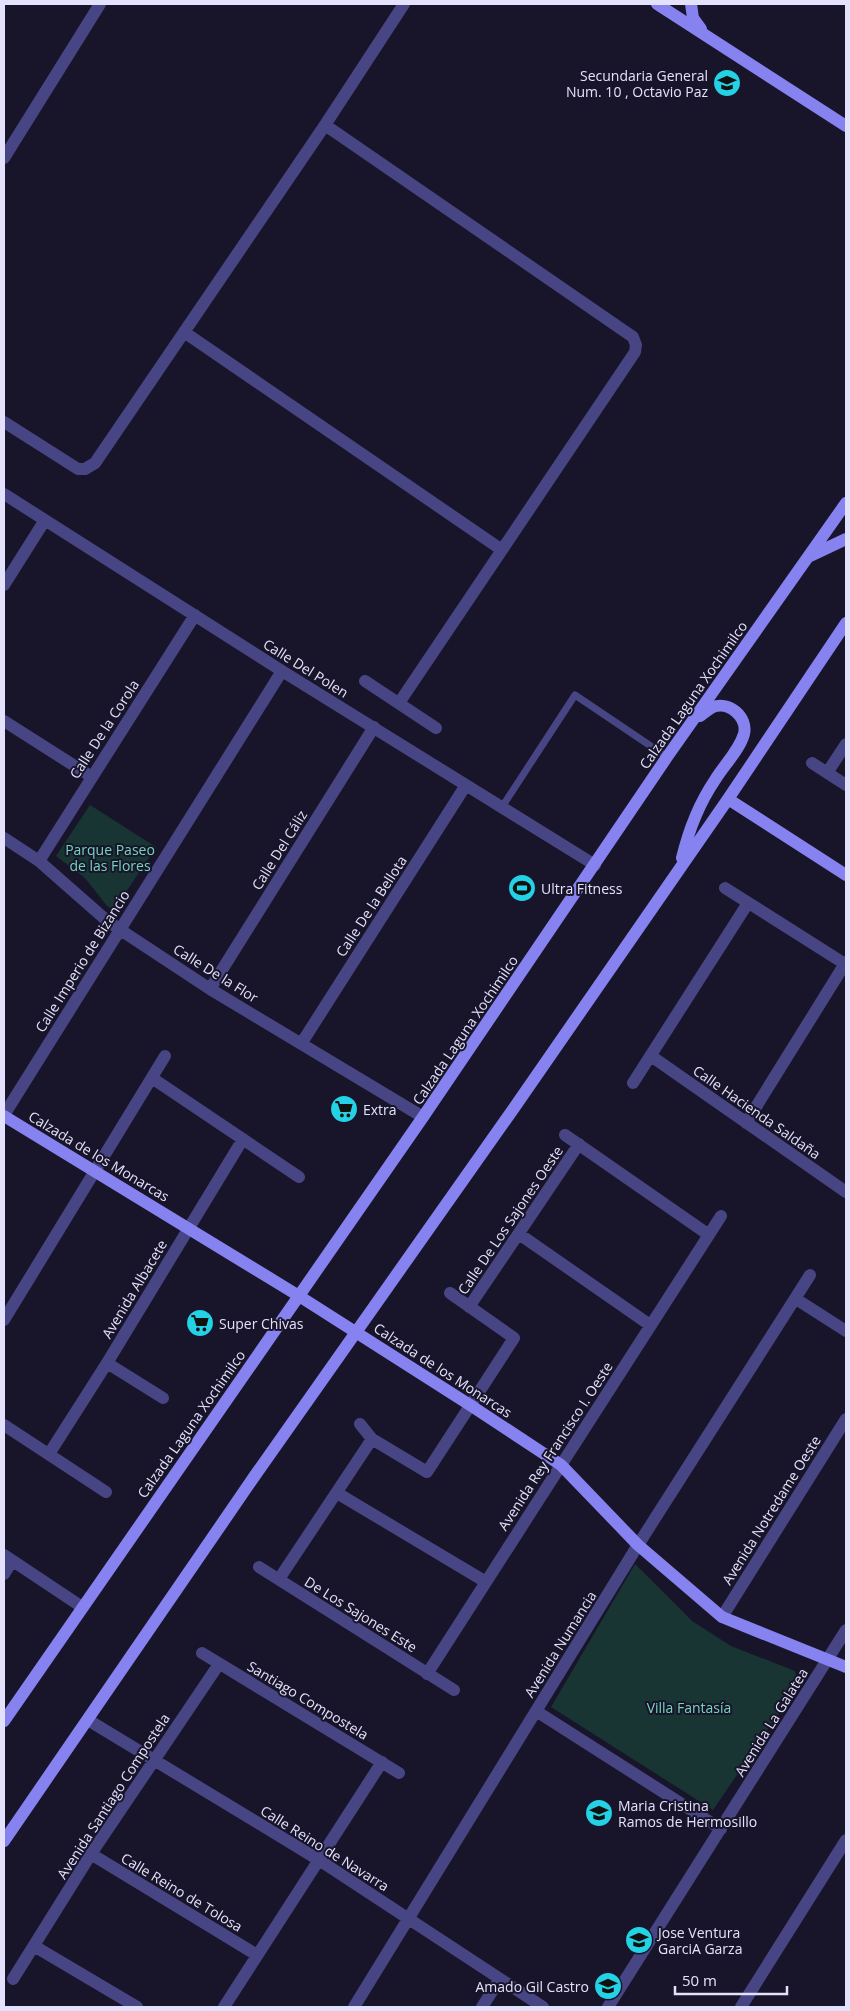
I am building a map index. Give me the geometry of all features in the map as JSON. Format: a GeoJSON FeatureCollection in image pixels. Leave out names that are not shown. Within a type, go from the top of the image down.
{"type":"FeatureCollection","features":[{"type":"Feature","properties":{"kind":"main road"},"geometry":{"type":"LineString","coordinates":[[657,4],[846,126]]}},
{"type":"Feature","properties":{"kind":"main road"},"geometry":{"type":"LineString","coordinates":[[691,4],[693,18],[702,32]]}},
{"type":"Feature","properties":{"kind":"main road","name":"Calzada Laguna Xochimilco"},"geometry":{"type":"LineString","coordinates":[[4,1721],[424,1117],[667,757],[846,503]]}},
{"type":"Feature","properties":{"kind":"main road"},"geometry":{"type":"LineString","coordinates":[[806,558],[846,539]]}},
{"type":"Feature","properties":{"kind":"main road"},"geometry":{"type":"LineString","coordinates":[[4,1840],[355,1332],[514,1108],[728,799],[846,623]]}},
{"type":"Feature","properties":{"kind":"main road"},"geometry":{"type":"LineString","coordinates":[[681,865],[690,827],[700,804],[739,745],[744,733],[744,722],[736,711],[724,706],[713,707],[693,721]]}},
{"type":"Feature","properties":{"kind":"main road"},"geometry":{"type":"LineString","coordinates":[[728,799],[846,875]]}},
{"type":"Feature","properties":{"kind":"main road","name":"Calzada de los Monarcas"},"geometry":{"type":"LineString","coordinates":[[4,1116],[299,1296],[470,1404],[561,1465],[638,1545],[722,1618],[846,1667]]}},
{"type":"Feature","properties":{"kind":"street"},"geometry":{"type":"LineString","coordinates":[[4,158],[100,4]]}},
{"type":"Feature","properties":{"kind":"street"},"geometry":{"type":"LineString","coordinates":[[4,422],[78,469],[85,469],[95,463],[404,4]]}},
{"type":"Feature","properties":{"kind":"street"},"geometry":{"type":"LineString","coordinates":[[324,125],[633,337],[636,345],[635,352],[399,703]]}},
{"type":"Feature","properties":{"kind":"street"},"geometry":{"type":"LineString","coordinates":[[184,332],[502,550]]}},
{"type":"Feature","properties":{"kind":"street","name":"Calle Del Polen"},"geometry":{"type":"LineString","coordinates":[[4,494],[282,671],[595,865]]}},
{"type":"Feature","properties":{"kind":"street"},"geometry":{"type":"LineString","coordinates":[[4,585],[45,520]]}},
{"type":"Feature","properties":{"kind":"street","name":"Calle De la Corola"},"geometry":{"type":"LineString","coordinates":[[39,861],[195,615]]}},
{"type":"Feature","properties":{"kind":"street","name":"Calle Imperio de Bizancio"},"geometry":{"type":"LineString","coordinates":[[4,1116],[119,929],[282,671]]}},
{"type":"Feature","properties":{"kind":"street"},"geometry":{"type":"LineString","coordinates":[[365,681],[436,728]]}},
{"type":"Feature","properties":{"kind":"street"},"geometry":{"type":"LineString","coordinates":[[4,720],[92,776]]}},
{"type":"Feature","properties":{"kind":"street","name":"Calle Del Cáliz"},"geometry":{"type":"LineString","coordinates":[[210,989],[374,727]]}},
{"type":"Feature","properties":{"kind":"street"},"geometry":{"type":"LineString","coordinates":[[827,773],[846,744]]}},
{"type":"Feature","properties":{"kind":"street"},"geometry":{"type":"LineString","coordinates":[[812,764],[846,785]]}},
{"type":"Feature","properties":{"kind":"street","name":"Calle De la Bellota"},"geometry":{"type":"LineString","coordinates":[[301,1044],[466,785]]}},
{"type":"Feature","properties":{"kind":"street","name":"Calle De la Flor"},"geometry":{"type":"LineString","coordinates":[[4,838],[39,861],[119,929],[210,989],[424,1117]]}},
{"type":"Feature","properties":{"kind":"street"},"geometry":{"type":"LineString","coordinates":[[726,888],[846,963],[746,1123]]}},
{"type":"Feature","properties":{"kind":"street"},"geometry":{"type":"LineString","coordinates":[[633,1083],[748,903]]}},
{"type":"Feature","properties":{"kind":"street"},"geometry":{"type":"LineString","coordinates":[[4,1320],[165,1056]]}},
{"type":"Feature","properties":{"kind":"street","name":"Calle Hacienda Saldaña"},"geometry":{"type":"LineString","coordinates":[[651,1056],[746,1123],[845,1188]]}},
{"type":"Feature","properties":{"kind":"street"},"geometry":{"type":"LineString","coordinates":[[152,1078],[299,1177]]}},
{"type":"Feature","properties":{"kind":"street"},"geometry":{"type":"LineString","coordinates":[[566,1135],[579,1144]]}},
{"type":"Feature","properties":{"kind":"street","name":"Avenida Albacete"},"geometry":{"type":"LineString","coordinates":[[49,1454],[243,1139]]}},
{"type":"Feature","properties":{"kind":"street","name":"Calle De Los Sajones Oeste"},"geometry":{"type":"LineString","coordinates":[[470,1404],[514,1338],[469,1307],[579,1144],[709,1235]]}},
{"type":"Feature","properties":{"kind":"street","name":"Avenida Rey Francisco I. Oeste"},"geometry":{"type":"LineString","coordinates":[[427,1674],[721,1216]]}},
{"type":"Feature","properties":{"kind":"street"},"geometry":{"type":"LineString","coordinates":[[519,1234],[650,1326]]}},
{"type":"Feature","properties":{"kind":"street","name":"Avenida Numancia"},"geometry":{"type":"LineString","coordinates":[[354,2007],[638,1545],[810,1276]]}},
{"type":"Feature","properties":{"kind":"street"},"geometry":{"type":"LineString","coordinates":[[450,1294],[469,1307]]}},
{"type":"Feature","properties":{"kind":"street"},"geometry":{"type":"LineString","coordinates":[[796,1299],[846,1331]]}},
{"type":"Feature","properties":{"kind":"street"},"geometry":{"type":"LineString","coordinates":[[106,1363],[163,1398]]}},
{"type":"Feature","properties":{"kind":"street"},"geometry":{"type":"LineString","coordinates":[[360,1424],[372,1439],[427,1472],[470,1404]]}},
{"type":"Feature","properties":{"kind":"street","name":"Avenida Notredame Oeste"},"geometry":{"type":"LineString","coordinates":[[722,1618],[846,1419]]}},
{"type":"Feature","properties":{"kind":"street"},"geometry":{"type":"LineString","coordinates":[[4,1425],[106,1492]]}},
{"type":"Feature","properties":{"kind":"street"},"geometry":{"type":"LineString","coordinates":[[278,1579],[372,1439]]}},
{"type":"Feature","properties":{"kind":"street"},"geometry":{"type":"LineString","coordinates":[[337,1493],[486,1582]]}},
{"type":"Feature","properties":{"kind":"street"},"geometry":{"type":"LineString","coordinates":[[4,1574],[8,1558],[82,1607]]}},
{"type":"Feature","properties":{"kind":"street","name":"De Los Sajones Este"},"geometry":{"type":"LineString","coordinates":[[259,1567],[454,1690]]}},
{"type":"Feature","properties":{"kind":"street","name":"Avenida La Galatea"},"geometry":{"type":"LineString","coordinates":[[608,2007],[846,1630]]}},
{"type":"Feature","properties":{"kind":"street","name":"Santiago Compostela"},"geometry":{"type":"LineString","coordinates":[[202,1652],[399,1773]]}},
{"type":"Feature","properties":{"kind":"street","name":"Avenida Santiago Compostela"},"geometry":{"type":"LineString","coordinates":[[13,1979],[91,1854],[153,1760],[220,1664]]}},
{"type":"Feature","properties":{"kind":"street"},"geometry":{"type":"LineString","coordinates":[[536,1711],[721,1828]]}},
{"type":"Feature","properties":{"kind":"street","name":"Calle Reino de Navarra"},"geometry":{"type":"LineString","coordinates":[[88,1720],[319,1860],[543,2007]]}},
{"type":"Feature","properties":{"kind":"street"},"geometry":{"type":"LineString","coordinates":[[224,2007],[382,1762]]}},
{"type":"Feature","properties":{"kind":"street"},"geometry":{"type":"LineString","coordinates":[[741,2007],[846,1840]]}},
{"type":"Feature","properties":{"kind":"street","name":"Calle Reino de Tolosa"},"geometry":{"type":"LineString","coordinates":[[91,1854],[257,1955]]}},
{"type":"Feature","properties":{"kind":"street"},"geometry":{"type":"LineString","coordinates":[[34,1946],[137,2007]]}},
{"type":"Feature","properties":{"kind":"street"},"geometry":{"type":"LineString","coordinates":[[482,2007],[500,1979]]}},
{"type":"Feature","properties":{"kind":"lane"},"geometry":{"type":"LineString","coordinates":[[502,807],[575,694],[667,757]]}},
{"type":"Feature","properties":{"kind":"green space","name":"Parque Paseo de las Flores"},"geometry":{"type":"Polygon","coordinates":[[[90,805],[156,847],[114,910],[107,906],[85,878],[56,856],[90,805]]]}},
{"type":"Feature","properties":{"kind":"green space","name":"Villa Fantasía"},"geometry":{"type":"Polygon","coordinates":[[[635,1564],[692,1621],[731,1646],[795,1671],[799,1684],[713,1810],[551,1707],[635,1564]]]}},
{"type":"Feature","properties":{"kind":"place","name":"Secundaria General Num. 10 , Octavio Paz"},"geometry":{"type":"Point","coordinates":[727,83]}},
{"type":"Feature","properties":{"kind":"place","name":"Ultra Fitness"},"geometry":{"type":"Point","coordinates":[522,888]}},
{"type":"Feature","properties":{"kind":"place","name":"Extra"},"geometry":{"type":"Point","coordinates":[344,1109]}},
{"type":"Feature","properties":{"kind":"place","name":"Super Chivas"},"geometry":{"type":"Point","coordinates":[200,1323]}},
{"type":"Feature","properties":{"kind":"place","name":"Maria Cristina Ramos de Hermosillo"},"geometry":{"type":"Point","coordinates":[599,1813]}},
{"type":"Feature","properties":{"kind":"place","name":"Jose Ventura GarciA Garza"},"geometry":{"type":"Point","coordinates":[639,1940]}},
{"type":"Feature","properties":{"kind":"place","name":"Amado Gil Castro"},"geometry":{"type":"Point","coordinates":[608,1986]}}]}
